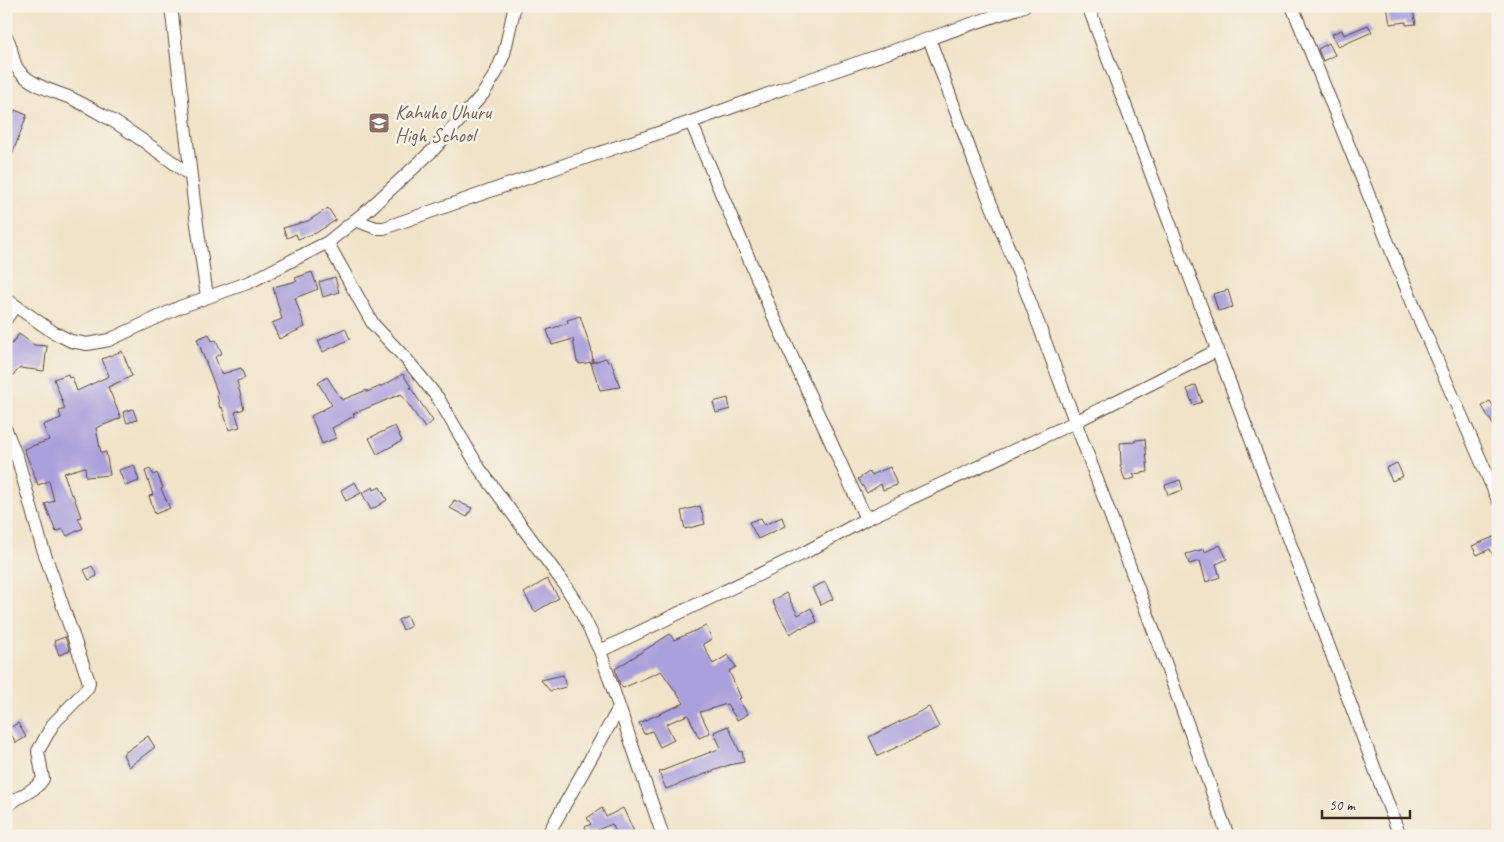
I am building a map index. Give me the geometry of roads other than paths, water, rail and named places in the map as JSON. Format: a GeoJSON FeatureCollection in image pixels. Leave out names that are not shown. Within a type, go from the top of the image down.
{"type":"FeatureCollection","features":[{"type":"Feature","properties":{"kind":"street"},"geometry":{"type":"LineString","coordinates":[[170,6],[207,297]]}},
{"type":"Feature","properties":{"kind":"street"},"geometry":{"type":"LineString","coordinates":[[6,319],[11,302],[53,332],[71,341],[87,344],[109,340],[180,307],[250,282],[328,242],[434,149],[482,94],[496,74],[504,54],[514,6]]}},
{"type":"Feature","properties":{"kind":"street"},"geometry":{"type":"LineString","coordinates":[[355,220],[376,228],[384,228],[1024,6]]}},
{"type":"Feature","properties":{"kind":"street"},"geometry":{"type":"LineString","coordinates":[[1088,6],[1400,836]]}},
{"type":"Feature","properties":{"kind":"street"},"geometry":{"type":"LineString","coordinates":[[1292,6],[1416,314],[1498,500]]}},
{"type":"Feature","properties":{"kind":"street"},"geometry":{"type":"LineString","coordinates":[[6,37],[9,41],[14,63],[19,71],[28,78],[43,88],[71,98],[109,118],[190,175]]}},
{"type":"Feature","properties":{"kind":"street"},"geometry":{"type":"LineString","coordinates":[[929,38],[975,164],[1076,422],[1228,836]]}},
{"type":"Feature","properties":{"kind":"street"},"geometry":{"type":"LineString","coordinates":[[691,122],[772,313],[866,519]]}},
{"type":"Feature","properties":{"kind":"street"},"geometry":{"type":"LineString","coordinates":[[328,242],[373,324],[408,360],[438,398],[479,468],[572,596],[600,652],[662,836]]}},
{"type":"Feature","properties":{"kind":"street"},"geometry":{"type":"LineString","coordinates":[[600,652],[804,553],[866,519],[1076,422],[1218,350]]}},
{"type":"Feature","properties":{"kind":"street"},"geometry":{"type":"LineString","coordinates":[[6,430],[18,460],[41,543],[89,682],[84,692],[53,724],[38,751],[43,779],[40,784],[12,800],[6,807]]}},
{"type":"Feature","properties":{"kind":"street"},"geometry":{"type":"LineString","coordinates":[[547,836],[619,708]]}},
{"type":"Feature","properties":{"kind":"street"},"geometry":{"type":"LineString","coordinates":[[6,829],[8,836]]}},
{"type":"Feature","properties":{"kind":"place","name":"Kahuho Uhuru High School"},"geometry":{"type":"Point","coordinates":[379,123]}}]}
